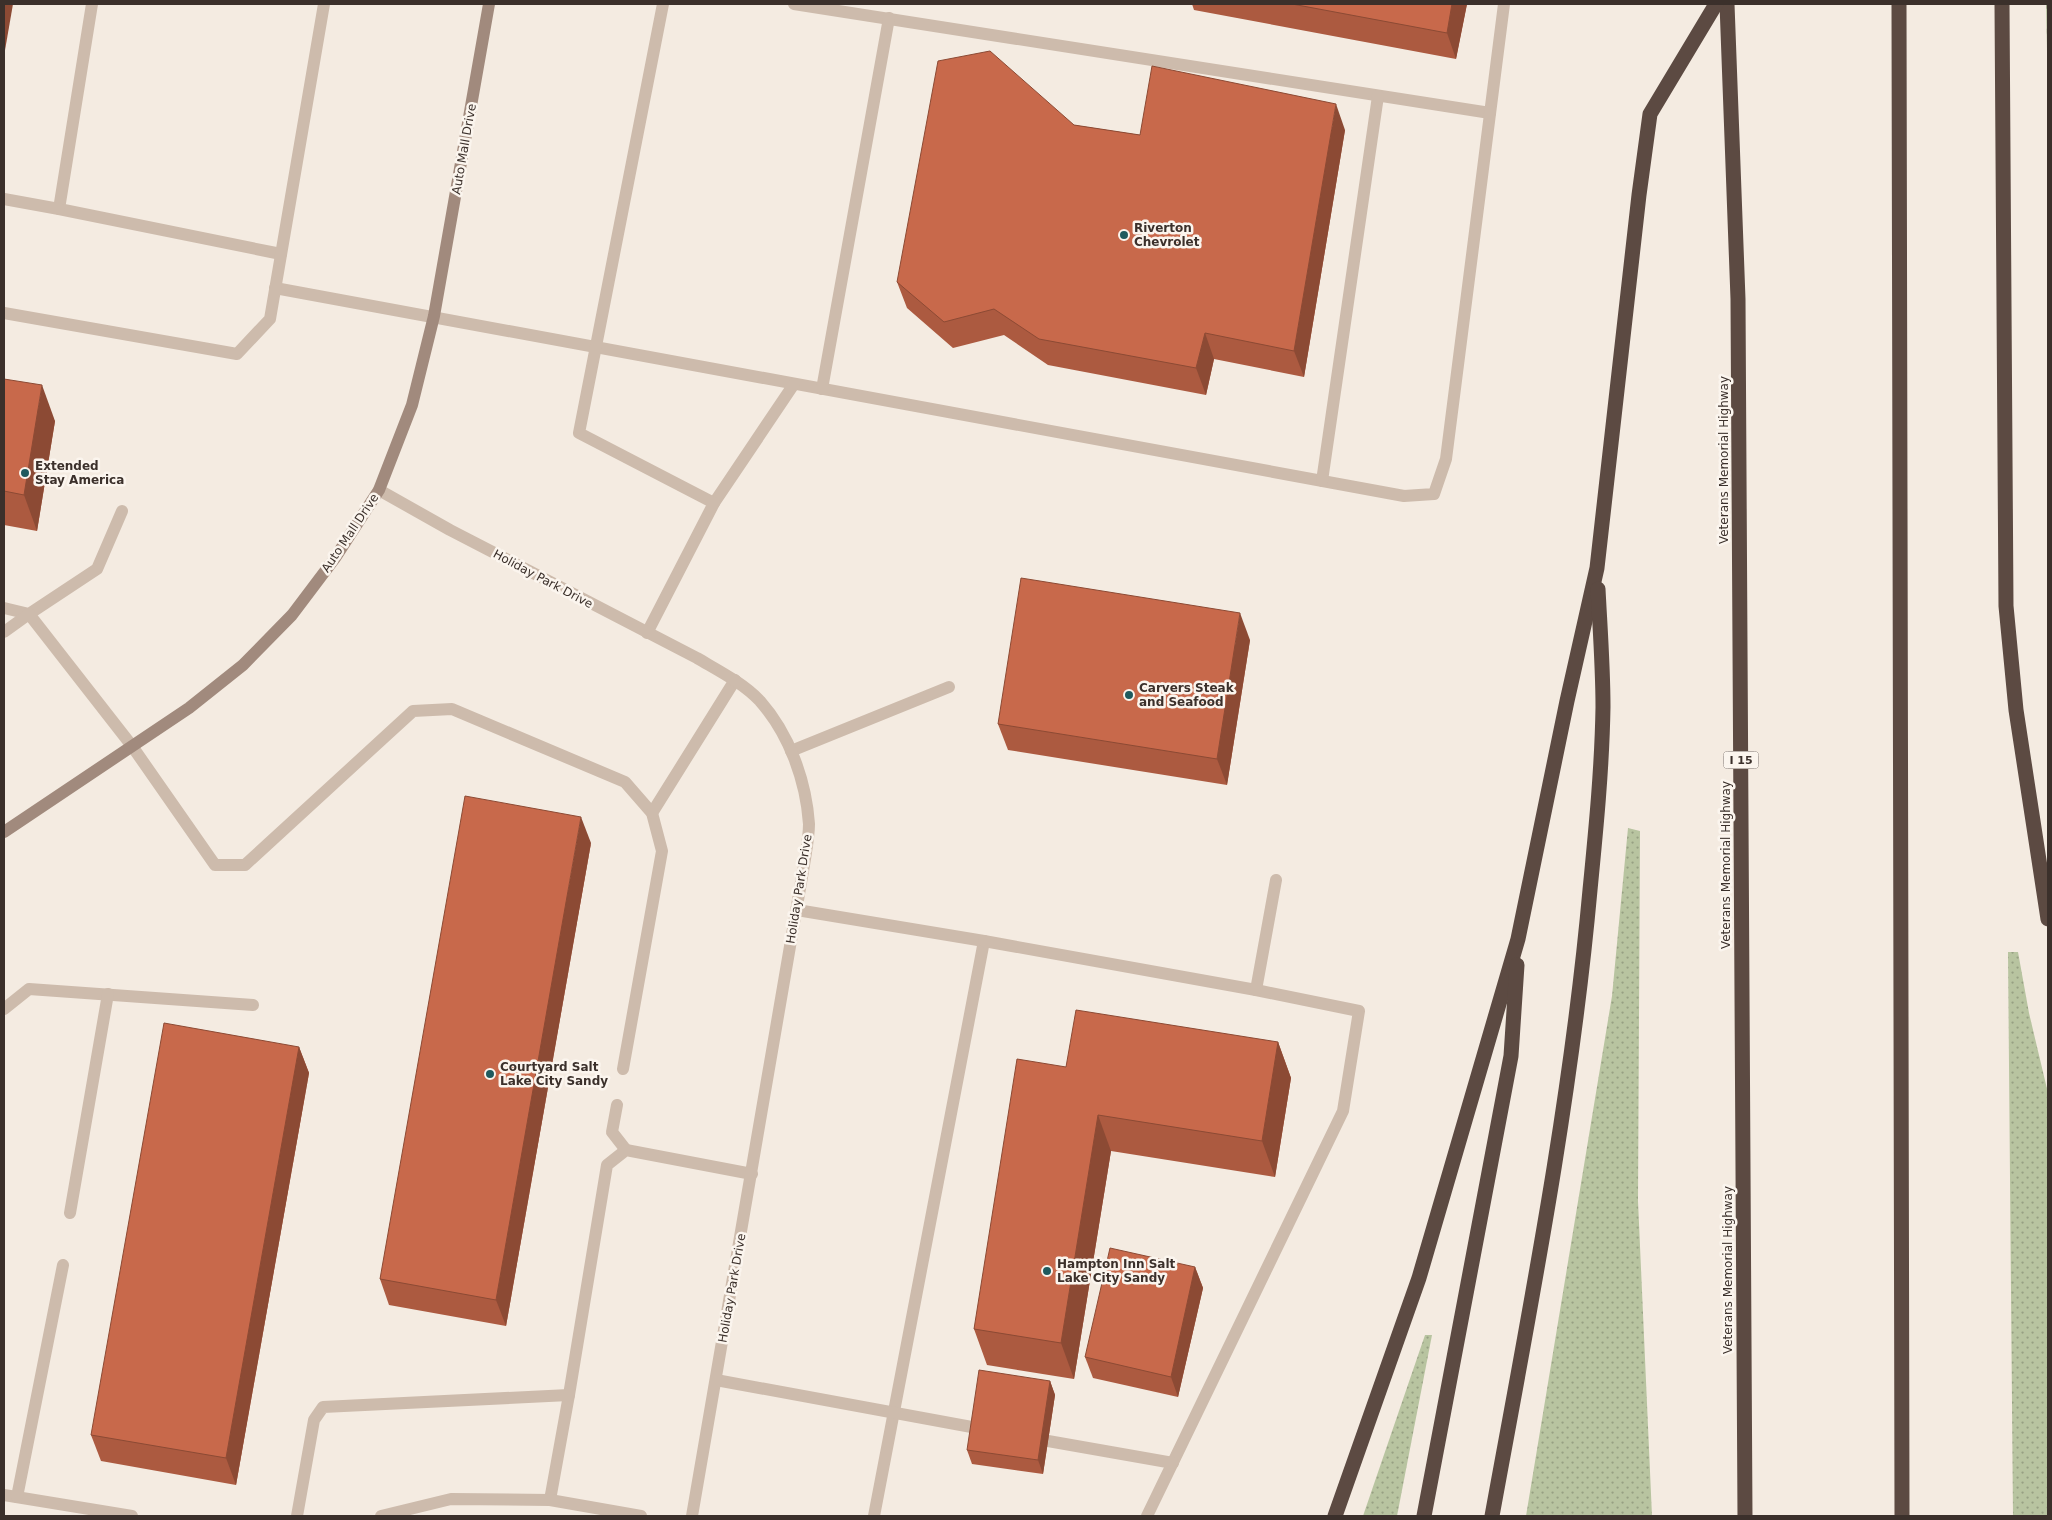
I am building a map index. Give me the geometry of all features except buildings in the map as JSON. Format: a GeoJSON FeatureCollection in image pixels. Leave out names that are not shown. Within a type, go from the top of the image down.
{"type":"FeatureCollection","features":[{"type":"Feature","properties":{"kind":"highway"},"geometry":{"type":"LineString","coordinates":[[1335,1516],[1419,1278],[1518,939],[1567,701],[1597,568],[1639,194],[1650,114],[1716,4]]}},
{"type":"Feature","properties":{"kind":"highway","name":"Veterans Memorial Highway"},"geometry":{"type":"LineString","coordinates":[[1727,4],[1738,309],[1745,1516]]}},
{"type":"Feature","properties":{"kind":"highway"},"geometry":{"type":"LineString","coordinates":[[1899,4],[1902,1516]]}},
{"type":"Feature","properties":{"kind":"highway"},"geometry":{"type":"LineString","coordinates":[[2002,4],[2006,606],[2016,710],[2048,919]]}},
{"type":"Feature","properties":{"kind":"highway"},"geometry":{"type":"LineString","coordinates":[[1492,1516],[1561,1135],[1586,938],[1596,826],[1603,706],[1597,568]]}},
{"type":"Feature","properties":{"kind":"highway"},"geometry":{"type":"LineString","coordinates":[[1424,1516],[1511,1056],[1518,939]]}},
{"type":"Feature","properties":{"kind":"street"},"geometry":{"type":"LineString","coordinates":[[59,209],[92,4]]}},
{"type":"Feature","properties":{"kind":"street"},"geometry":{"type":"LineString","coordinates":[[4,313],[237,354],[270,319],[324,4]]}},
{"type":"Feature","properties":{"kind":"street","name":"Auto Mall Drive"},"geometry":{"type":"LineString","coordinates":[[4,832],[189,708],[249,659],[292,615],[335,558],[379,490],[412,405],[434,316],[489,4]]}},
{"type":"Feature","properties":{"kind":"street"},"geometry":{"type":"LineString","coordinates":[[663,4],[579,434],[714,503]]}},
{"type":"Feature","properties":{"kind":"street"},"geometry":{"type":"LineString","coordinates":[[794,4],[1490,113]]}},
{"type":"Feature","properties":{"kind":"street"},"geometry":{"type":"LineString","coordinates":[[275,288],[1404,496],[1434,494],[1446,459],[1504,4]]}},
{"type":"Feature","properties":{"kind":"street"},"geometry":{"type":"LineString","coordinates":[[822,389],[889,18]]}},
{"type":"Feature","properties":{"kind":"street"},"geometry":{"type":"LineString","coordinates":[[1322,481],[1378,96]]}},
{"type":"Feature","properties":{"kind":"street"},"geometry":{"type":"LineString","coordinates":[[4,199],[281,254]]}},
{"type":"Feature","properties":{"kind":"street"},"geometry":{"type":"LineString","coordinates":[[646,633],[714,503],[794,384]]}},
{"type":"Feature","properties":{"kind":"street","name":"Holiday Park Drive"},"geometry":{"type":"LineString","coordinates":[[379,490],[450,530],[697,658],[735,680],[764,707],[778,725],[791,751],[804,787],[809,825],[797,910],[692,1516]]}},
{"type":"Feature","properties":{"kind":"street"},"geometry":{"type":"LineString","coordinates":[[4,632],[97,569],[122,511]]}},
{"type":"Feature","properties":{"kind":"street"},"geometry":{"type":"LineString","coordinates":[[4,608],[29,614],[132,746],[216,865],[245,865],[413,712],[452,709],[625,782],[652,813],[662,851],[624,1070]]}},
{"type":"Feature","properties":{"kind":"street"},"geometry":{"type":"LineString","coordinates":[[652,813],[735,680]]}},
{"type":"Feature","properties":{"kind":"street"},"geometry":{"type":"LineString","coordinates":[[791,751],[949,687]]}},
{"type":"Feature","properties":{"kind":"street"},"geometry":{"type":"LineString","coordinates":[[1256,990],[1276,880]]}},
{"type":"Feature","properties":{"kind":"street"},"geometry":{"type":"LineString","coordinates":[[797,910],[984,941],[1256,990],[1359,1011],[1343,1111],[1147,1516]]}},
{"type":"Feature","properties":{"kind":"street"},"geometry":{"type":"LineString","coordinates":[[874,1516],[984,941]]}},
{"type":"Feature","properties":{"kind":"street"},"geometry":{"type":"LineString","coordinates":[[4,1009],[29,989],[253,1005]]}},
{"type":"Feature","properties":{"kind":"street"},"geometry":{"type":"LineString","coordinates":[[70,1213],[108,994]]}},
{"type":"Feature","properties":{"kind":"street"},"geometry":{"type":"LineString","coordinates":[[617,1105],[612,1132],[626,1150],[752,1174]]}},
{"type":"Feature","properties":{"kind":"street"},"geometry":{"type":"LineString","coordinates":[[550,1500],[607,1165],[626,1150]]}},
{"type":"Feature","properties":{"kind":"street"},"geometry":{"type":"LineString","coordinates":[[63,1266],[10,1496],[132,1516]]}},
{"type":"Feature","properties":{"kind":"street"},"geometry":{"type":"LineString","coordinates":[[716,1380],[977,1428]]}},
{"type":"Feature","properties":{"kind":"street"},"geometry":{"type":"LineString","coordinates":[[297,1516],[314,1420],[323,1407],[569,1394]]}},
{"type":"Feature","properties":{"kind":"street"},"geometry":{"type":"LineString","coordinates":[[1048,1441],[1173,1463]]}},
{"type":"Feature","properties":{"kind":"street"},"geometry":{"type":"LineString","coordinates":[[381,1516],[451,1499],[550,1500],[641,1516]]}},
{"type":"Feature","properties":{"kind":"green space"},"geometry":{"type":"Polygon","coordinates":[[[2046,4],[2048,4],[2048,101],[2046,4]]]}},
{"type":"Feature","properties":{"kind":"green space"},"geometry":{"type":"Polygon","coordinates":[[[1628,828],[1640,831],[1638,1201],[1652,1516],[1526,1516],[1612,996],[1628,828]]]}},
{"type":"Feature","properties":{"kind":"green space"},"geometry":{"type":"Polygon","coordinates":[[[2008,952],[2018,952],[2029,1013],[2048,1093],[2048,1516],[2013,1516],[2008,952]]]}},
{"type":"Feature","properties":{"kind":"green space"},"geometry":{"type":"Polygon","coordinates":[[[1425,1335],[1432,1335],[1397,1516],[1363,1516],[1425,1335]]]}},
{"type":"Feature","properties":{"kind":"place","name":"Riverton Chevrolet"},"geometry":{"type":"Point","coordinates":[1124,235]}},
{"type":"Feature","properties":{"kind":"place","name":"Extended Stay America"},"geometry":{"type":"Point","coordinates":[25,473]}},
{"type":"Feature","properties":{"kind":"place","name":"Carvers Steak and Seafood"},"geometry":{"type":"Point","coordinates":[1129,695]}},
{"type":"Feature","properties":{"kind":"place","name":"Courtyard Salt Lake City Sandy"},"geometry":{"type":"Point","coordinates":[490,1074]}},
{"type":"Feature","properties":{"kind":"place","name":"Hampton Inn Salt Lake City Sandy"},"geometry":{"type":"Point","coordinates":[1047,1271]}}]}
